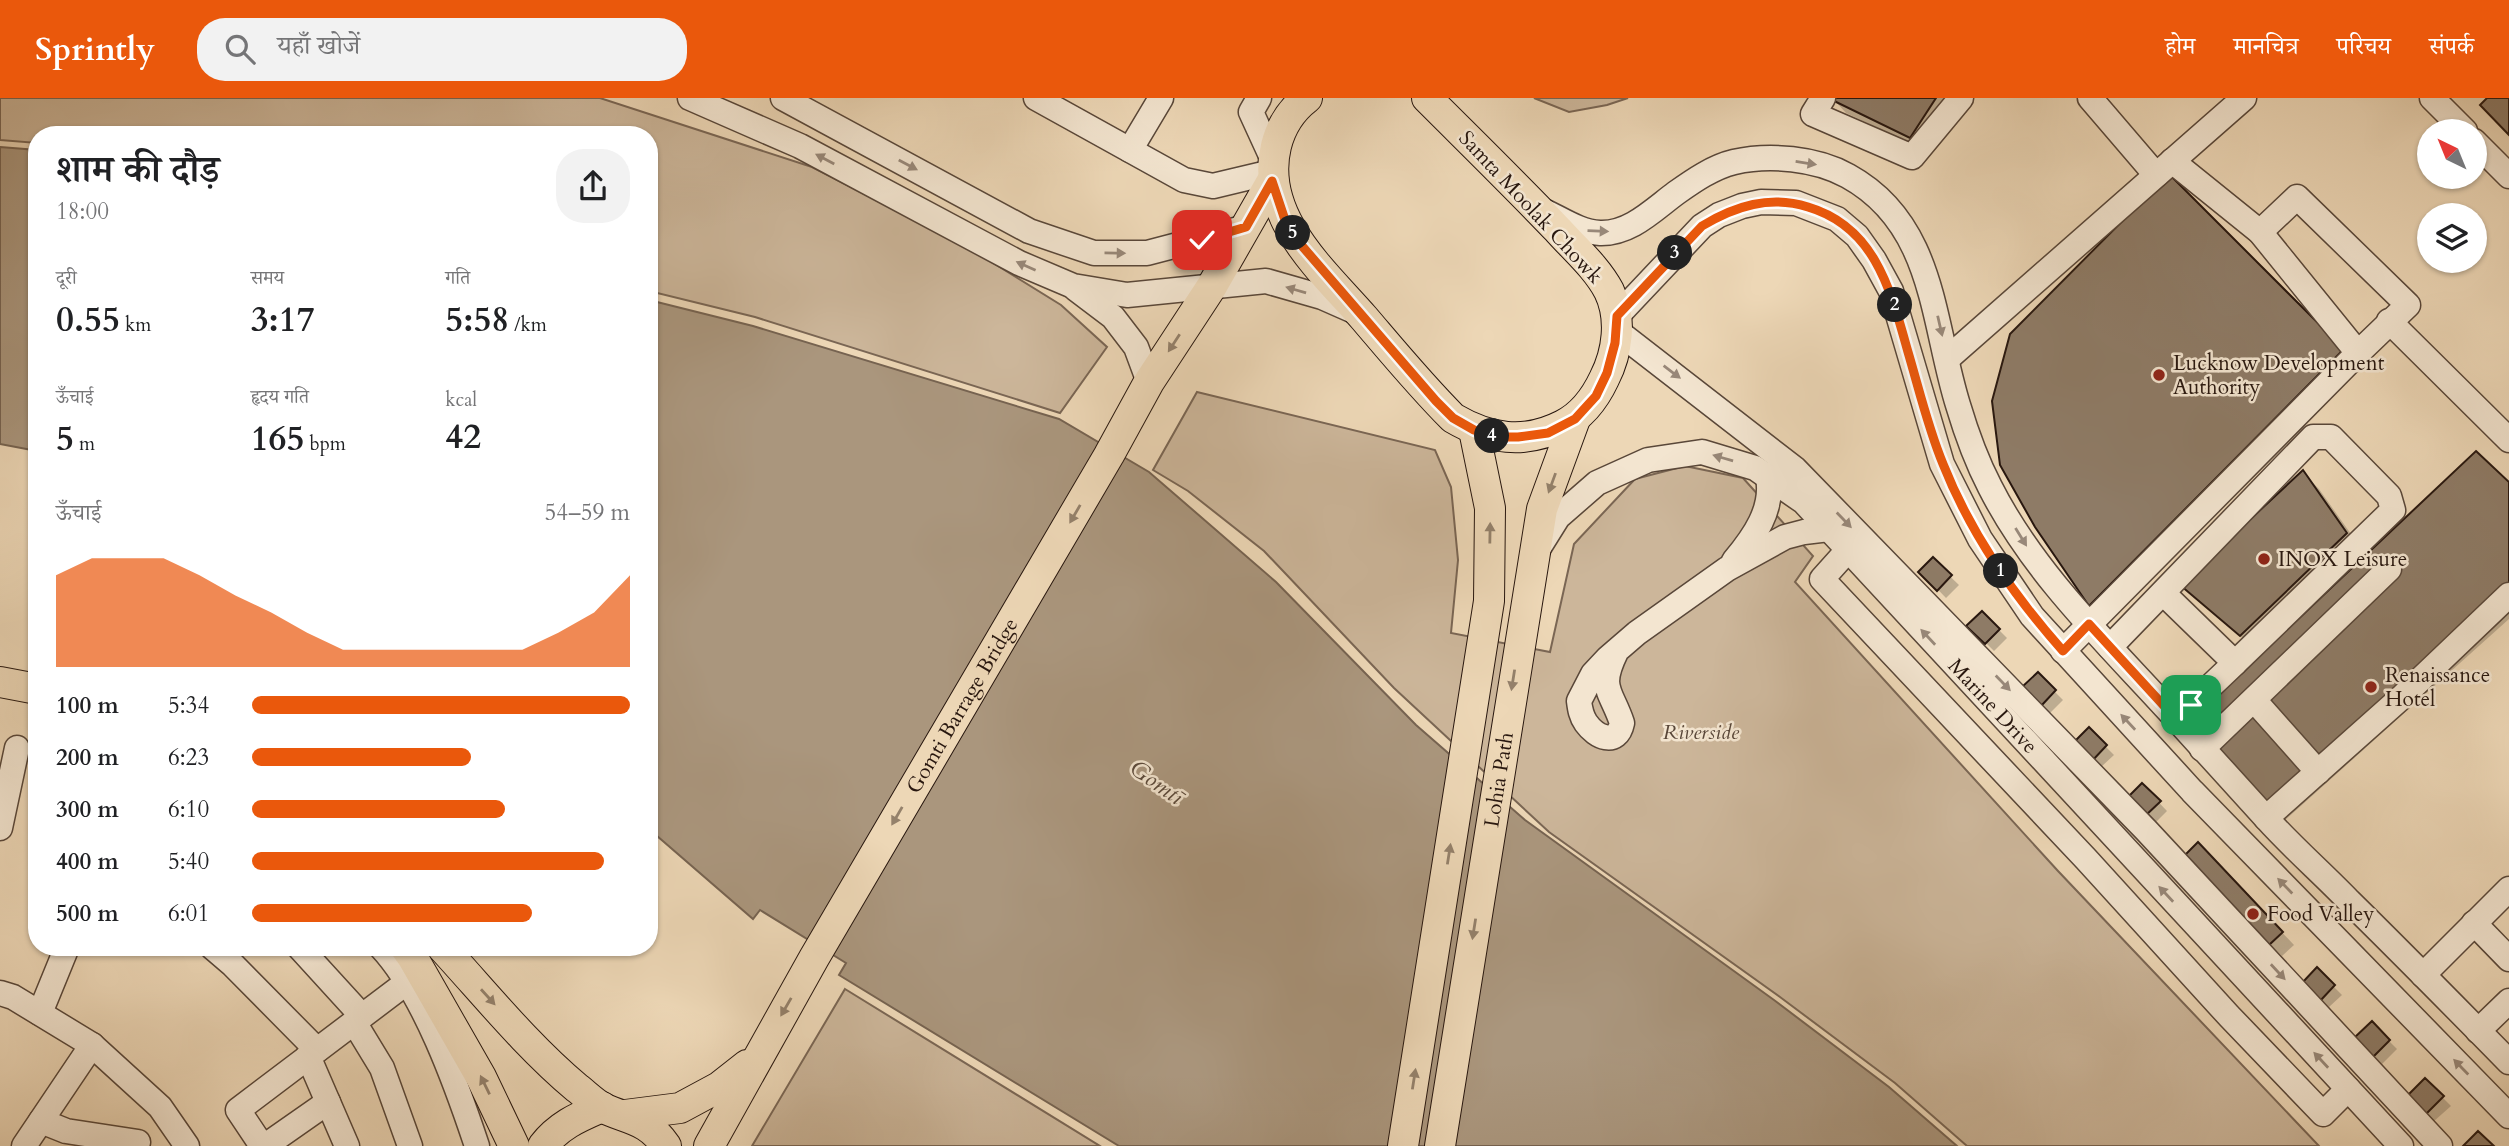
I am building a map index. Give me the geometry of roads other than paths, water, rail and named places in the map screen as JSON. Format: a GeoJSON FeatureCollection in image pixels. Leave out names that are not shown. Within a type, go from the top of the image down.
{"type":"FeatureCollection","features":[{"type":"Feature","properties":{"kind":"main road","name":"Samta Moolak Chowk"},"geometry":{"type":"LineString","coordinates":[[1427,98],[1591,266],[1609,291],[1617,323]]}},
{"type":"Feature","properties":{"kind":"main road"},"geometry":{"type":"LineString","coordinates":[[1297,105],[1279,134],[1272,171],[1285,220],[1296,239],[1359,314],[1453,418],[1474,430],[1495,437],[1548,433],[1575,419],[1596,396],[1607,373],[1617,323]]}},
{"type":"Feature","properties":{"kind":"main road","name":"Gomti Barrage Bridge"},"geometry":{"type":"LineString","coordinates":[[709,1146],[814,958],[1110,455],[1149,382],[1212,286],[1246,227],[1272,171]]}},
{"type":"Feature","properties":{"kind":"main road","name":"Lohia Path"},"geometry":{"type":"LineString","coordinates":[[1440,1146],[1542,509],[1575,419]]}},
{"type":"Feature","properties":{"kind":"main road","name":"Lohia Path"},"geometry":{"type":"LineString","coordinates":[[1403,1146],[1489,601],[1490,508],[1474,430]]}},
{"type":"Feature","properties":{"kind":"main road"},"geometry":{"type":"LineString","coordinates":[[0,682],[28,687]]}},
{"type":"Feature","properties":{"kind":"main road"},"geometry":{"type":"LineString","coordinates":[[412,956],[481,1077],[514,1146]]}},
{"type":"Feature","properties":{"kind":"main road"},"geometry":{"type":"LineString","coordinates":[[450,956],[538,1052],[614,1111],[644,1123],[666,1146]]}},
{"type":"Feature","properties":{"kind":"main road"},"geometry":{"type":"LineString","coordinates":[[543,1146],[558,1129],[575,1118],[614,1111],[680,1108],[719,1087],[758,1056]]}},
{"type":"Feature","properties":{"kind":"street"},"geometry":{"type":"LineString","coordinates":[[690,98],[800,146],[1019,263],[1073,286],[1127,295],[1266,281],[1322,297],[1359,314]]}},
{"type":"Feature","properties":{"kind":"street"},"geometry":{"type":"LineString","coordinates":[[783,98],[1029,231],[1094,253],[1147,253],[1246,227]]}},
{"type":"Feature","properties":{"kind":"street"},"geometry":{"type":"LineString","coordinates":[[1036,98],[1184,180],[1213,186],[1272,171],[1251,112],[1259,98]]}},
{"type":"Feature","properties":{"kind":"street"},"geometry":{"type":"LineString","coordinates":[[1130,150],[1161,98]]}},
{"type":"Feature","properties":{"kind":"street"},"geometry":{"type":"LineString","coordinates":[[1823,98],[1813,114],[1912,157],[1961,98]]}},
{"type":"Feature","properties":{"kind":"street"},"geometry":{"type":"LineString","coordinates":[[2090,98],[2164,168],[2260,232],[2358,352]]}},
{"type":"Feature","properties":{"kind":"street"},"geometry":{"type":"LineString","coordinates":[[1947,359],[2244,98]]}},
{"type":"Feature","properties":{"kind":"street"},"geometry":{"type":"LineString","coordinates":[[2432,98],[2453,119]]}},
{"type":"Feature","properties":{"kind":"street"},"geometry":{"type":"LineString","coordinates":[[2487,154],[2509,176]]}},
{"type":"Feature","properties":{"kind":"street"},"geometry":{"type":"LineString","coordinates":[[1536,207],[1581,230],[1601,233],[1615,231],[1641,221],[1702,176],[1732,163],[1782,159],[1833,168],[1872,193],[1907,232],[1929,281],[1958,406],[1990,487],[2025,544],[2089,624],[2202,749],[2509,1062]]}},
{"type":"Feature","properties":{"kind":"street"},"geometry":{"type":"LineString","coordinates":[[2063,651],[2408,304],[2297,197],[2260,232]]}},
{"type":"Feature","properties":{"kind":"street"},"geometry":{"type":"LineString","coordinates":[[1617,323],[1688,240],[1702,226],[1719,215],[1761,202],[1779,202],[1805,206],[1837,219],[1857,236],[1891,291],[1942,464],[1980,539],[2032,616],[2192,791],[2509,1116]]}},
{"type":"Feature","properties":{"kind":"street"},"geometry":{"type":"LineString","coordinates":[[1073,286],[1113,317],[1136,347],[1149,382]]}},
{"type":"Feature","properties":{"kind":"street"},"geometry":{"type":"LineString","coordinates":[[2389,321],[2509,440]]}},
{"type":"Feature","properties":{"kind":"street","name":"Marine Drive"},"geometry":{"type":"LineString","coordinates":[[1617,323],[1795,469],[2146,830],[2440,1146]]}},
{"type":"Feature","properties":{"kind":"street"},"geometry":{"type":"LineString","coordinates":[[2110,647],[2313,437],[2331,438],[2389,496],[2393,510],[2176,719]]}},
{"type":"Feature","properties":{"kind":"street","name":"Marine Drive"},"geometry":{"type":"LineString","coordinates":[[1534,555],[1558,517],[1597,484],[1648,460],[1702,452],[1755,468],[1804,502],[2401,1146]]}},
{"type":"Feature","properties":{"kind":"street"},"geometry":{"type":"LineString","coordinates":[[1727,569],[1761,524],[1769,498],[1768,477]]}},
{"type":"Feature","properties":{"kind":"street"},"geometry":{"type":"LineString","coordinates":[[1616,652],[1637,633],[1727,569],[1785,537],[1829,529]]}},
{"type":"Feature","properties":{"kind":"street"},"geometry":{"type":"LineString","coordinates":[[1848,550],[1822,579],[2323,1114],[2348,1089]]}},
{"type":"Feature","properties":{"kind":"street"},"geometry":{"type":"LineString","coordinates":[[2202,749],[2389,569]]}},
{"type":"Feature","properties":{"kind":"street"},"geometry":{"type":"LineString","coordinates":[[2162,593],[2235,663]]}},
{"type":"Feature","properties":{"kind":"street"},"geometry":{"type":"LineString","coordinates":[[2266,817],[2403,696],[2509,595]]}},
{"type":"Feature","properties":{"kind":"street"},"geometry":{"type":"LineString","coordinates":[[2254,700],[2318,772]]}},
{"type":"Feature","properties":{"kind":"street"},"geometry":{"type":"LineString","coordinates":[[0,828],[17,748]]}},
{"type":"Feature","properties":{"kind":"street"},"geometry":{"type":"LineString","coordinates":[[2423,975],[2474,923],[2507,895]]}},
{"type":"Feature","properties":{"kind":"street"},"geometry":{"type":"LineString","coordinates":[[2474,923],[2509,958]]}},
{"type":"Feature","properties":{"kind":"street"},"geometry":{"type":"LineString","coordinates":[[40,1013],[63,956]]}},
{"type":"Feature","properties":{"kind":"street"},"geometry":{"type":"LineString","coordinates":[[221,956],[313,1053],[328,1102],[347,1146]]}},
{"type":"Feature","properties":{"kind":"street"},"geometry":{"type":"LineString","coordinates":[[306,956],[358,1019],[382,1068],[410,1146]]}},
{"type":"Feature","properties":{"kind":"street"},"geometry":{"type":"LineString","coordinates":[[387,956],[416,998],[459,1092],[477,1146]]}},
{"type":"Feature","properties":{"kind":"street"},"geometry":{"type":"LineString","coordinates":[[328,1102],[263,1146],[238,1110],[406,983]]}},
{"type":"Feature","properties":{"kind":"street"},"geometry":{"type":"LineString","coordinates":[[0,993],[13,997],[92,1045],[160,1107],[187,1146]]}},
{"type":"Feature","properties":{"kind":"street"},"geometry":{"type":"LineString","coordinates":[[2478,1031],[2509,1001]]}},
{"type":"Feature","properties":{"kind":"street"},"geometry":{"type":"LineString","coordinates":[[24,1146],[92,1045]]}},
{"type":"Feature","properties":{"kind":"street"},"geometry":{"type":"LineString","coordinates":[[41,1121],[66,1130],[138,1142]]}},
{"type":"Feature","properties":{"kind":"water"},"geometry":{"type":"Polygon","coordinates":[[[0,147],[28,149],[28,449],[0,444],[0,147]]]}},
{"type":"Feature","properties":{"kind":"water","name":"Gomtī"},"geometry":{"type":"Polygon","coordinates":[[[658,302],[753,326],[1059,419],[1149,472],[1276,582],[1416,725],[1525,820],[1774,1000],[1889,1087],[1957,1146],[1119,1146],[839,975],[846,963],[760,910],[753,919],[658,837],[658,302]]]}},
{"type":"Feature","properties":{"kind":"place","name":"Lucknow Development Authority"},"geometry":{"type":"Point","coordinates":[2159,375]}},
{"type":"Feature","properties":{"kind":"place","name":"INOX Leisure"},"geometry":{"type":"Point","coordinates":[2264,559]}},
{"type":"Feature","properties":{"kind":"place","name":"Renaissance Hotel"},"geometry":{"type":"Point","coordinates":[2371,687]}},
{"type":"Feature","properties":{"kind":"place","name":"Food Valley"},"geometry":{"type":"Point","coordinates":[2253,914]}},
{"type":"Feature","properties":{"kind":"park label","name":"Riverside"},"geometry":{"type":"Point","coordinates":[1701,732]}}]}
